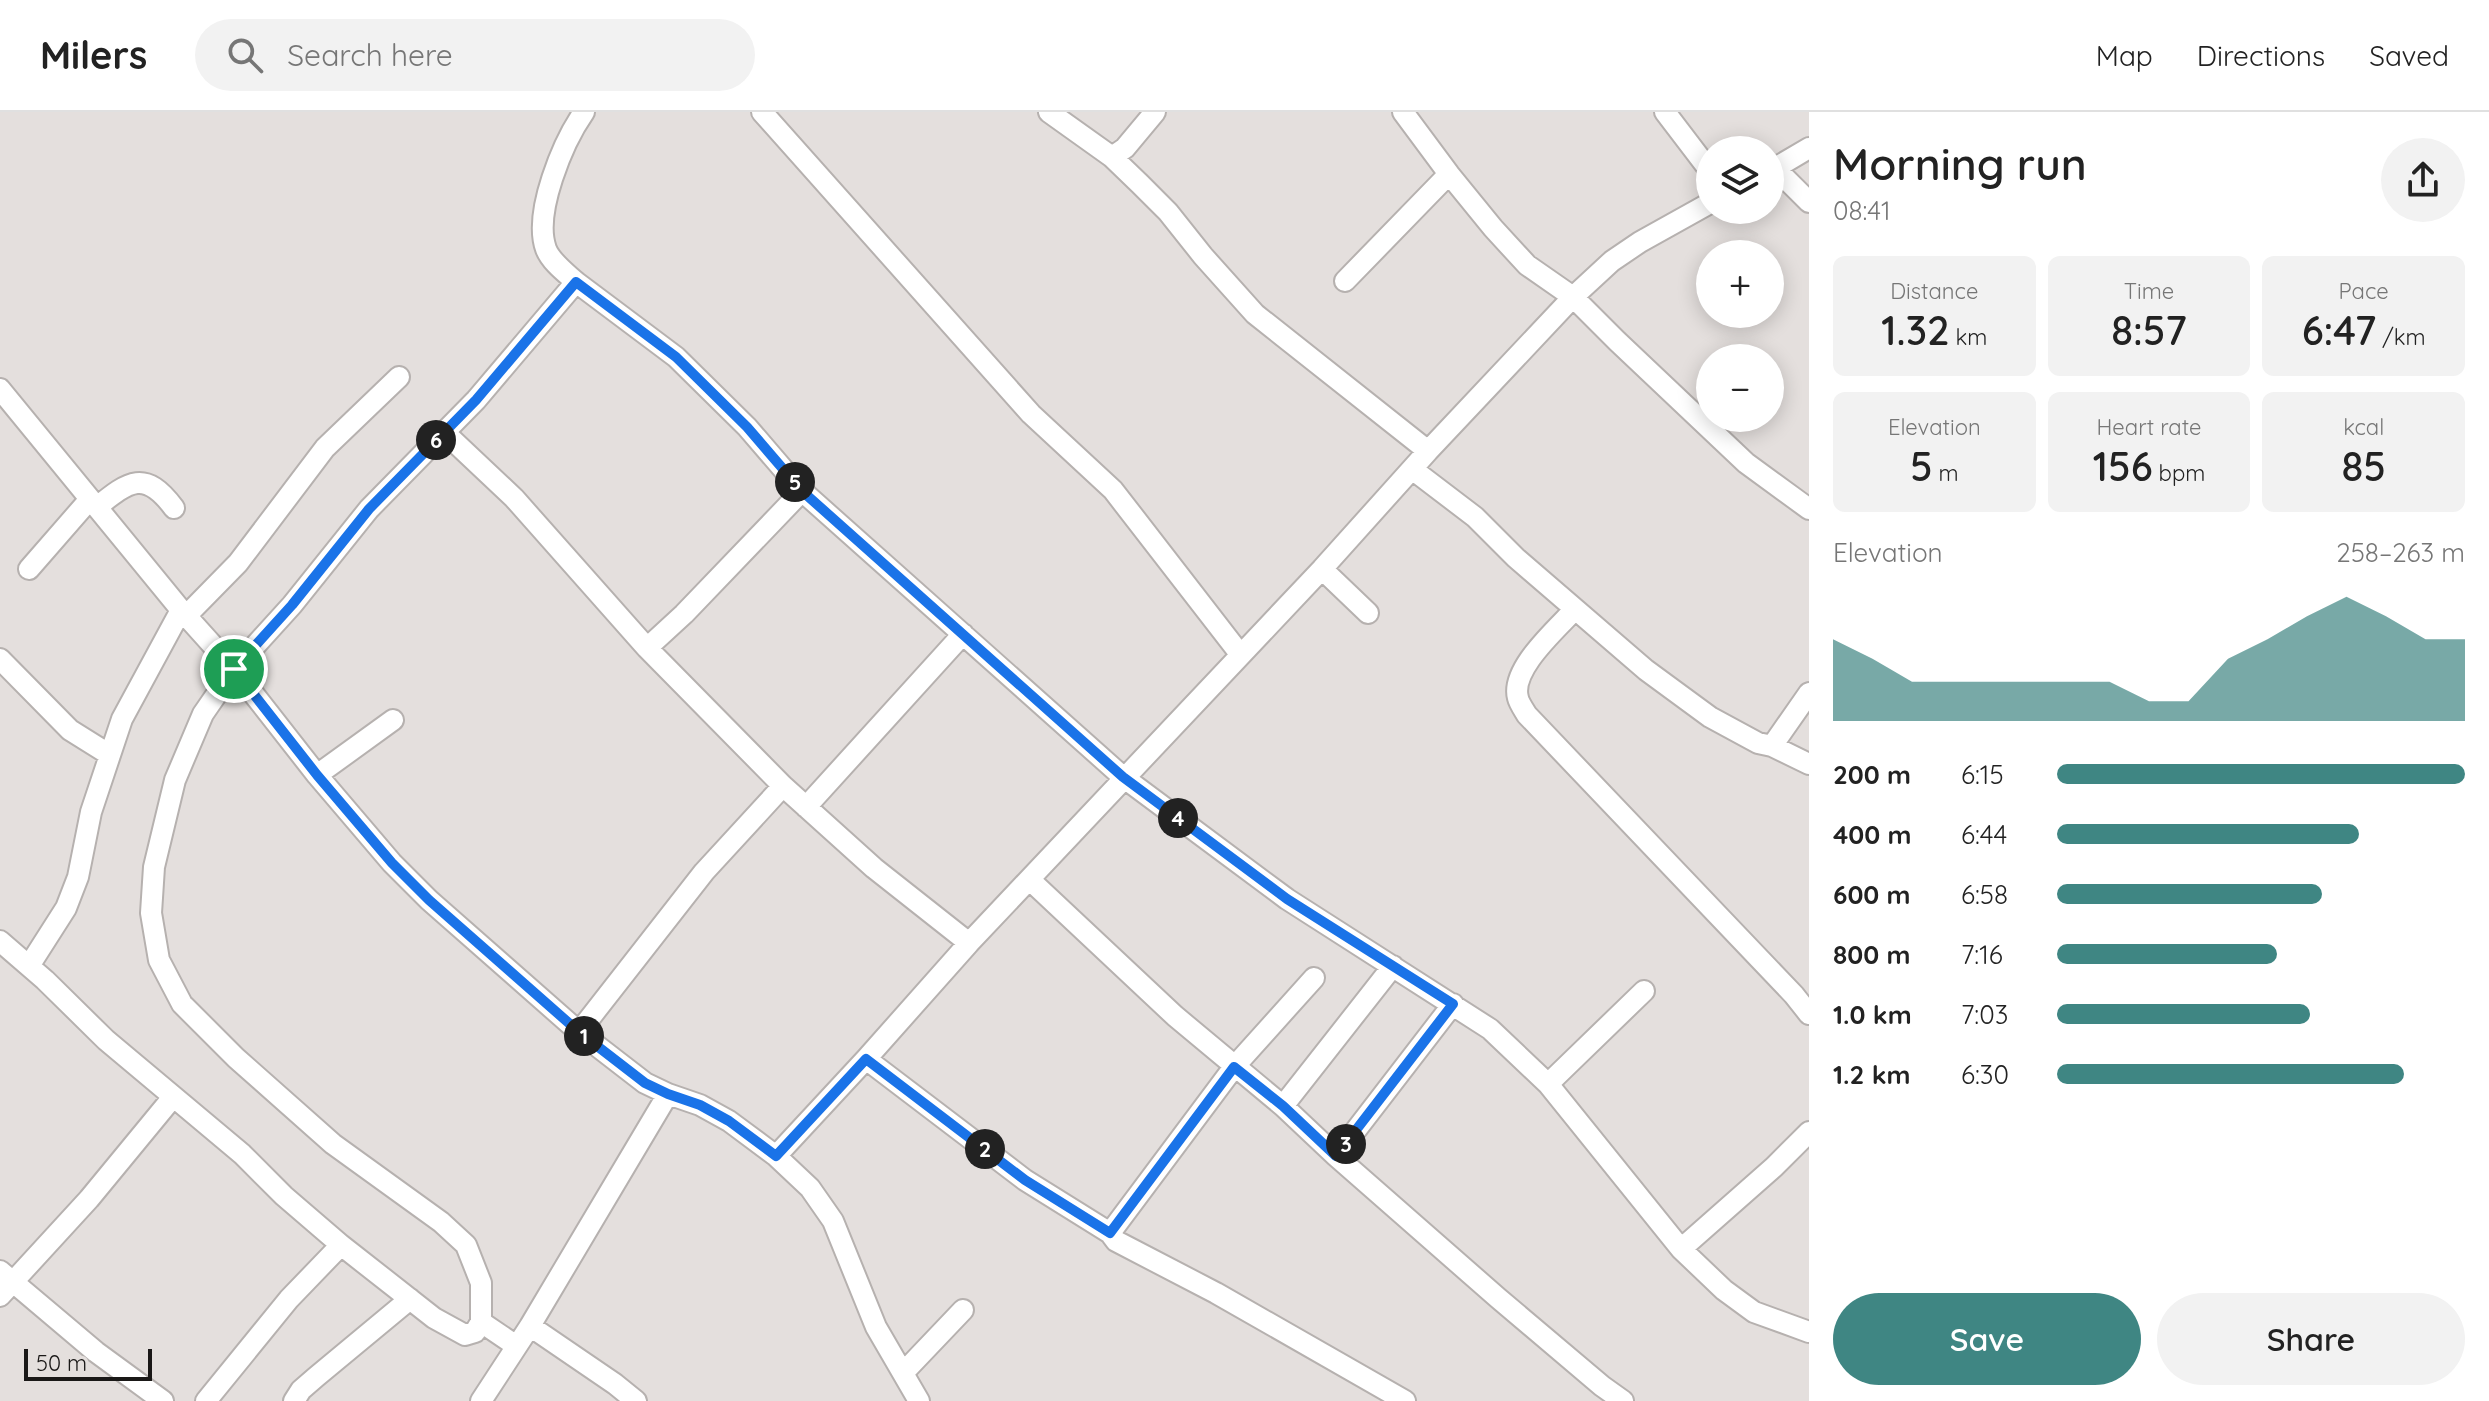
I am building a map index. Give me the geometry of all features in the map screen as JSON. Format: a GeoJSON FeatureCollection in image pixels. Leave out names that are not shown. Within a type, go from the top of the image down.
{"type":"FeatureCollection","features":[{"type":"Feature","properties":{"kind":"street"},"geometry":{"type":"LineString","coordinates":[[584,112],[566,143],[543,217],[546,250],[558,266],[676,357],[747,427],[802,491],[1123,777],[1287,899],[1490,1029],[1548,1084],[1681,1249],[1724,1290],[1754,1312],[1809,1332]]}},
{"type":"Feature","properties":{"kind":"street"},"geometry":{"type":"LineString","coordinates":[[762,112],[1031,414],[1113,490],[1240,654]]}},
{"type":"Feature","properties":{"kind":"street"},"geometry":{"type":"LineString","coordinates":[[1049,112],[1112,157],[1168,212],[1255,314],[1428,451]]}},
{"type":"Feature","properties":{"kind":"street"},"geometry":{"type":"LineString","coordinates":[[1112,157],[1125,148],[1155,112]]}},
{"type":"Feature","properties":{"kind":"street"},"geometry":{"type":"LineString","coordinates":[[1403,112],[1449,174],[1527,265],[1573,297],[1746,463],[1809,509]]}},
{"type":"Feature","properties":{"kind":"street"},"geometry":{"type":"LineString","coordinates":[[1665,112],[1696,153]]}},
{"type":"Feature","properties":{"kind":"street"},"geometry":{"type":"LineString","coordinates":[[1784,163],[1809,148]]}},
{"type":"Feature","properties":{"kind":"street"},"geometry":{"type":"LineString","coordinates":[[1345,281],[1449,174]]}},
{"type":"Feature","properties":{"kind":"street"},"geometry":{"type":"LineString","coordinates":[[1784,180],[1809,202]]}},
{"type":"Feature","properties":{"kind":"street"},"geometry":{"type":"LineString","coordinates":[[776,1156],[1123,777],[1322,569],[1573,297],[1612,261],[1696,211]]}},
{"type":"Feature","properties":{"kind":"street"},"geometry":{"type":"LineString","coordinates":[[0,941],[106,1040],[242,1154],[284,1196],[341,1245],[434,1318],[465,1335],[475,1332],[481,1322],[481,1283],[466,1245],[441,1222],[333,1144],[236,1058],[182,1004],[159,960],[151,913],[154,867],[175,780],[227,661],[292,605],[369,509],[476,400],[576,282]]}},
{"type":"Feature","properties":{"kind":"street"},"geometry":{"type":"LineString","coordinates":[[29,966],[66,908],[78,877],[91,812],[122,719],[189,619],[238,563],[325,448],[399,377]]}},
{"type":"Feature","properties":{"kind":"street"},"geometry":{"type":"LineString","coordinates":[[0,389],[227,661],[317,775],[392,863],[429,900],[579,1032],[645,1083],[700,1105],[729,1121],[776,1156],[810,1188],[833,1221],[876,1327],[919,1401]]}},
{"type":"Feature","properties":{"kind":"street"},"geometry":{"type":"LineString","coordinates":[[444,432],[514,498],[647,648],[783,786],[874,868],[969,943]]}},
{"type":"Feature","properties":{"kind":"street"},"geometry":{"type":"LineString","coordinates":[[1412,469],[1475,517],[1516,558],[1646,670],[1710,717],[1758,743],[1772,746],[1809,764]]}},
{"type":"Feature","properties":{"kind":"street"},"geometry":{"type":"LineString","coordinates":[[29,569],[93,503],[123,486],[143,483],[161,491],[174,508]]}},
{"type":"Feature","properties":{"kind":"street"},"geometry":{"type":"LineString","coordinates":[[647,648],[684,614],[802,491]]}},
{"type":"Feature","properties":{"kind":"street"},"geometry":{"type":"LineString","coordinates":[[1322,569],[1368,613]]}},
{"type":"Feature","properties":{"kind":"street"},"geometry":{"type":"LineString","coordinates":[[1575,609],[1526,664],[1518,682],[1518,698],[1527,715],[1809,1014]]}},
{"type":"Feature","properties":{"kind":"street"},"geometry":{"type":"LineString","coordinates":[[806,807],[963,634]]}},
{"type":"Feature","properties":{"kind":"street"},"geometry":{"type":"LineString","coordinates":[[0,659],[70,730],[110,755]]}},
{"type":"Feature","properties":{"kind":"street"},"geometry":{"type":"LineString","coordinates":[[1772,746],[1809,693]]}},
{"type":"Feature","properties":{"kind":"street"},"geometry":{"type":"LineString","coordinates":[[317,775],[393,720]]}},
{"type":"Feature","properties":{"kind":"street"},"geometry":{"type":"LineString","coordinates":[[579,1032],[704,872],[783,786]]}},
{"type":"Feature","properties":{"kind":"street"},"geometry":{"type":"LineString","coordinates":[[1030,880],[1175,1016],[1283,1106],[1498,1298],[1623,1401]]}},
{"type":"Feature","properties":{"kind":"street"},"geometry":{"type":"LineString","coordinates":[[1283,1106],[1393,966]]}},
{"type":"Feature","properties":{"kind":"street"},"geometry":{"type":"LineString","coordinates":[[1110,1233],[1234,1067],[1314,978]]}},
{"type":"Feature","properties":{"kind":"street"},"geometry":{"type":"LineString","coordinates":[[1548,1084],[1644,991]]}},
{"type":"Feature","properties":{"kind":"street"},"geometry":{"type":"LineString","coordinates":[[1336,1156],[1453,1004]]}},
{"type":"Feature","properties":{"kind":"street"},"geometry":{"type":"LineString","coordinates":[[866,1059],[1025,1180],[1110,1233],[1116,1241],[1216,1293],[1405,1401]]}},
{"type":"Feature","properties":{"kind":"street"},"geometry":{"type":"LineString","coordinates":[[481,1401],[530,1326],[668,1094]]}},
{"type":"Feature","properties":{"kind":"street"},"geometry":{"type":"LineString","coordinates":[[163,1401],[4,1283],[89,1199],[173,1097]]}},
{"type":"Feature","properties":{"kind":"street"},"geometry":{"type":"LineString","coordinates":[[1681,1249],[1809,1132]]}},
{"type":"Feature","properties":{"kind":"street"},"geometry":{"type":"LineString","coordinates":[[206,1401],[289,1299],[341,1245]]}},
{"type":"Feature","properties":{"kind":"street"},"geometry":{"type":"LineString","coordinates":[[294,1401],[301,1390],[410,1299]]}},
{"type":"Feature","properties":{"kind":"street"},"geometry":{"type":"LineString","coordinates":[[903,1373],[963,1310]]}},
{"type":"Feature","properties":{"kind":"street"},"geometry":{"type":"LineString","coordinates":[[481,1322],[515,1345]]}},
{"type":"Feature","properties":{"kind":"street"},"geometry":{"type":"LineString","coordinates":[[530,1326],[636,1401]]}},
{"type":"Feature","properties":{"kind":"route"},"geometry":{"type":"LineString","coordinates":[[576,282],[676,357],[747,427],[802,491],[1123,777],[1287,899],[1453,1004],[1336,1156],[1283,1106],[1234,1067],[1110,1233],[1025,1180],[866,1059],[776,1156],[729,1121],[700,1105],[645,1083],[579,1032],[429,900],[392,863],[317,775],[234,669],[292,605],[369,509],[476,400],[576,282]]}}]}
